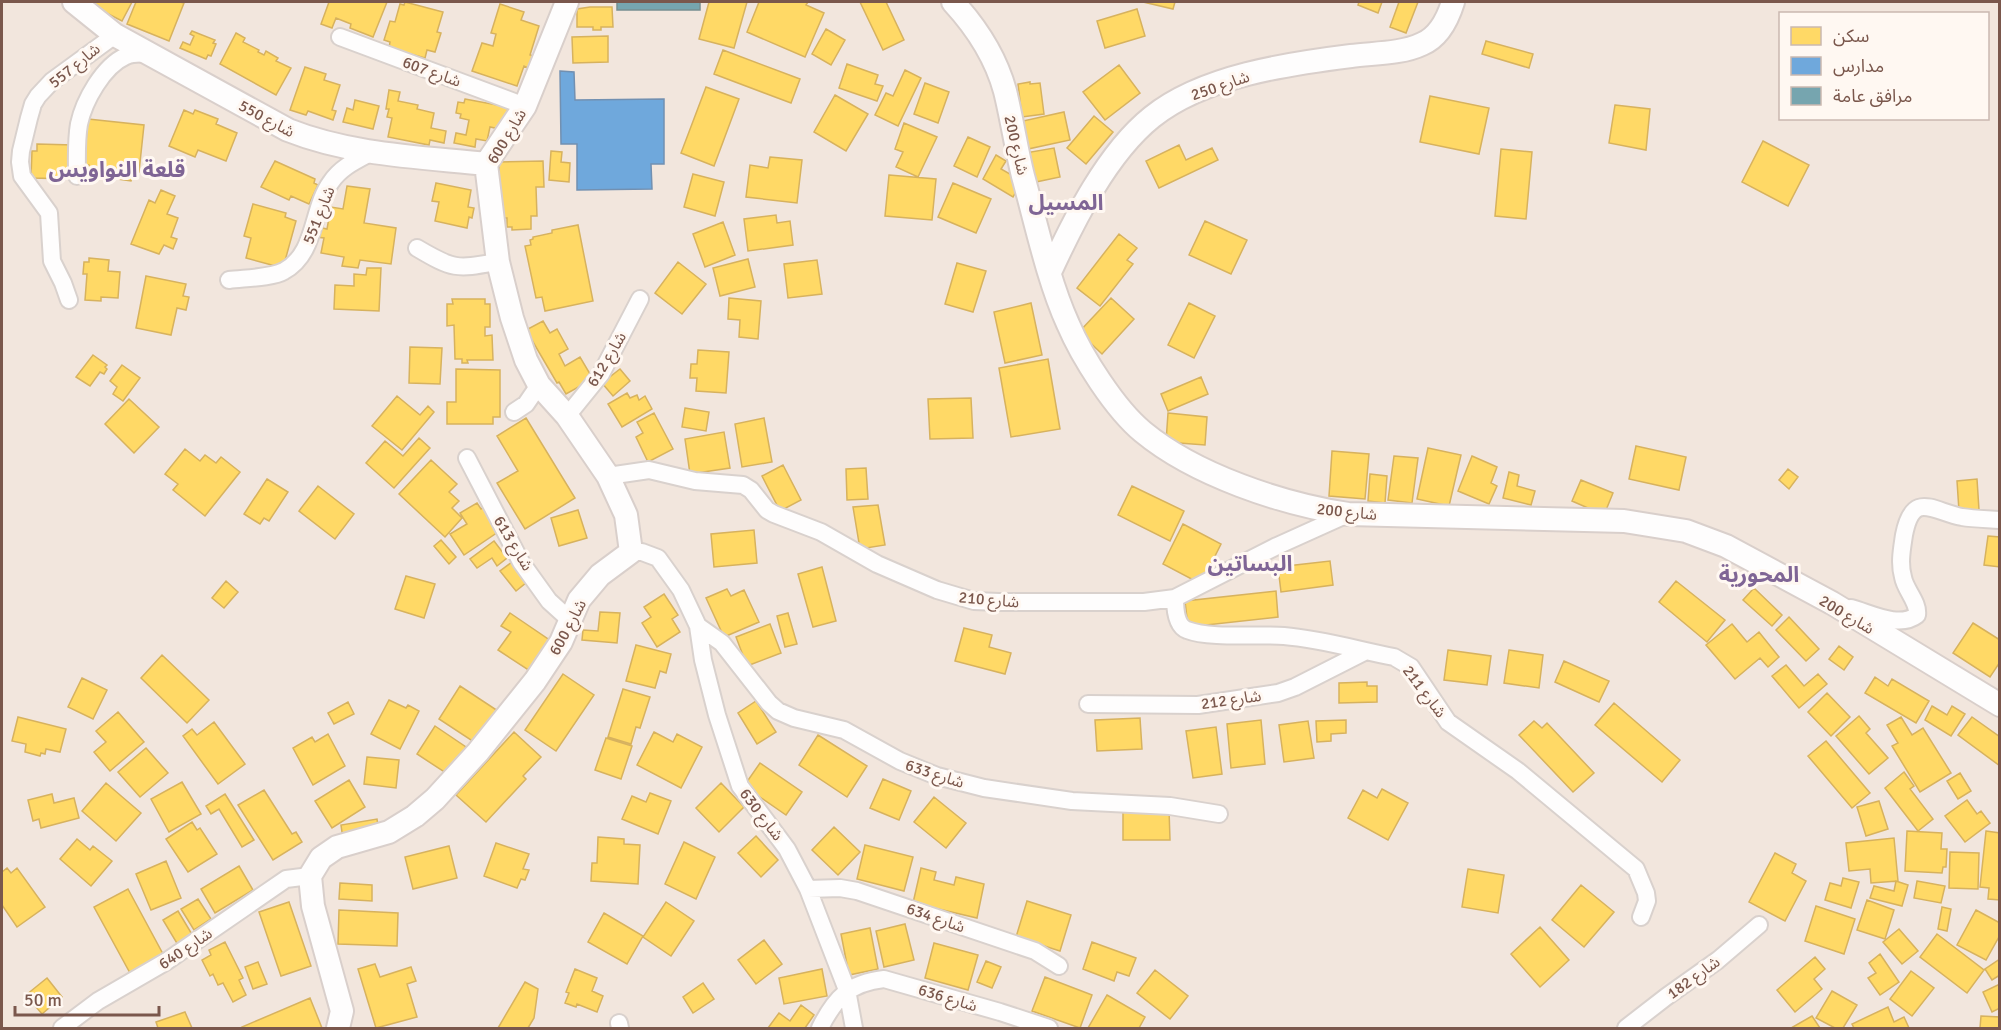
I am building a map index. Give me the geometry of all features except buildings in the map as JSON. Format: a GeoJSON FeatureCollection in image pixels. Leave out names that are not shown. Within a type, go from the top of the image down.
{"type":"FeatureCollection","features":[{"type":"Feature","properties":{"kind":"main road","name":"شارع 550"},"geometry":{"type":"LineString","coordinates":[[74,2],[115,34],[288,130],[332,145],[372,152],[486,164]]}},
{"type":"Feature","properties":{"kind":"main road","name":"شارع 600"},"geometry":{"type":"LineString","coordinates":[[310,876],[321,858],[338,847],[389,832],[430,804],[478,752],[535,681],[561,642],[579,600],[600,575],[631,552],[626,515],[608,476],[567,416],[539,385],[526,360],[512,318],[498,262],[486,164],[525,106],[567,2]]}},
{"type":"Feature","properties":{"kind":"main road","name":"شارع 200"},"geometry":{"type":"LineString","coordinates":[[953,2],[969,20],[982,41],[994,62],[1005,90],[1023,175],[1050,272],[1064,315],[1076,341],[1112,397],[1142,432],[1161,445],[1195,464],[1266,495],[1310,508],[1348,514],[1614,521],[1666,527],[1707,538],[1832,603],[2000,705]]}},
{"type":"Feature","properties":{"kind":"main road","name":"شارع 250"},"geometry":{"type":"LineString","coordinates":[[1050,272],[1095,186],[1139,129],[1166,108],[1209,87],[1262,72],[1303,62],[1401,50],[1423,44],[1441,29],[1453,2]]}},
{"type":"Feature","properties":{"kind":"main road"},"geometry":{"type":"LineString","coordinates":[[310,876],[313,906],[342,1011],[338,1029]]}},
{"type":"Feature","properties":{"kind":"street","name":"شارع 557"},"geometry":{"type":"LineString","coordinates":[[69,300],[52,261],[49,213],[22,176],[21,151],[28,118],[38,96],[52,81],[115,34]]}},
{"type":"Feature","properties":{"kind":"street","name":"شارع 607"},"geometry":{"type":"LineString","coordinates":[[340,37],[525,106]]}},
{"type":"Feature","properties":{"kind":"street"},"geometry":{"type":"LineString","coordinates":[[76,176],[80,123],[86,102],[106,70],[115,62],[127,55],[149,53]]}},
{"type":"Feature","properties":{"kind":"street","name":"شارع 551"},"geometry":{"type":"LineString","coordinates":[[229,280],[282,273],[290,267],[300,258],[307,244],[330,183],[343,169],[372,152]]}},
{"type":"Feature","properties":{"kind":"street"},"geometry":{"type":"LineString","coordinates":[[417,248],[443,264],[456,267],[498,262]]}},
{"type":"Feature","properties":{"kind":"street","name":"شارع 612"},"geometry":{"type":"LineString","coordinates":[[567,416],[601,374],[640,298]]}},
{"type":"Feature","properties":{"kind":"street"},"geometry":{"type":"LineString","coordinates":[[514,412],[526,404],[539,385]]}},
{"type":"Feature","properties":{"kind":"street","name":"شارع 613"},"geometry":{"type":"LineString","coordinates":[[467,458],[521,562],[549,602],[570,621]]}},
{"type":"Feature","properties":{"kind":"street","name":"شارع 210"},"geometry":{"type":"LineString","coordinates":[[608,476],[649,470],[695,481],[743,485],[751,490],[767,510],[821,532],[877,564],[951,595],[974,601],[999,603],[1144,602],[1175,598],[1286,542],[1348,514]]}},
{"type":"Feature","properties":{"kind":"street"},"geometry":{"type":"LineString","coordinates":[[1832,603],[1892,620],[1913,618],[1917,615],[1918,609],[1905,584],[1901,564],[1906,526],[1913,512],[1919,506],[1925,506],[1962,517],[2000,520]]}},
{"type":"Feature","properties":{"kind":"street","name":"شارع 630"},"geometry":{"type":"LineString","coordinates":[[631,552],[642,552],[658,558],[681,590],[698,626],[717,715],[740,786],[787,849],[808,888],[847,990],[854,1029]]}},
{"type":"Feature","properties":{"kind":"street","name":"شارع 211"},"geometry":{"type":"LineString","coordinates":[[1175,598],[1176,611],[1181,625],[1187,630],[1221,635],[1300,638],[1394,657],[1411,667],[1448,722],[1518,771],[1636,869],[1647,901],[1641,917]]}},
{"type":"Feature","properties":{"kind":"street","name":"شارع 633"},"geometry":{"type":"LineString","coordinates":[[698,626],[722,643],[769,703],[778,711],[794,718],[844,730],[900,761],[926,772],[1016,794],[1072,801],[1170,806],[1219,814]]}},
{"type":"Feature","properties":{"kind":"street","name":"شارع 212"},"geometry":{"type":"LineString","coordinates":[[1088,704],[1198,705],[1278,693],[1364,652]]}},
{"type":"Feature","properties":{"kind":"street","name":"شارع 640"},"geometry":{"type":"LineString","coordinates":[[62,1029],[98,1002],[167,961],[286,879],[310,876]]}},
{"type":"Feature","properties":{"kind":"street","name":"شارع 634"},"geometry":{"type":"LineString","coordinates":[[808,888],[840,888],[857,891],[1035,951],[1059,966]]}},
{"type":"Feature","properties":{"kind":"street","name":"شارع 182"},"geometry":{"type":"LineString","coordinates":[[1626,1029],[1652,1007],[1718,960],[1759,925]]}},
{"type":"Feature","properties":{"kind":"street","name":"شارع 636"},"geometry":{"type":"LineString","coordinates":[[847,990],[866,981],[884,979],[1000,1012],[1049,1029]]}},
{"type":"Feature","properties":{"kind":"street"},"geometry":{"type":"LineString","coordinates":[[820,1029],[830,1009],[847,990]]}},
{"type":"Feature","properties":{"kind":"shaded area"},"geometry":{"type":"Polygon","coordinates":[[[2,2],[1999,2],[1999,1028],[2,1028],[2,2]]]}},
{"type":"Feature","properties":{"kind":"district","name":"قلعة النواويس"},"geometry":{"type":"Point","coordinates":[117,169]}},
{"type":"Feature","properties":{"kind":"district","name":"المسيل"},"geometry":{"type":"Point","coordinates":[1066,202]}},
{"type":"Feature","properties":{"kind":"district","name":"البساتين"},"geometry":{"type":"Point","coordinates":[1250,563]}},
{"type":"Feature","properties":{"kind":"district","name":"المحورية"},"geometry":{"type":"Point","coordinates":[1759,574]}}]}
